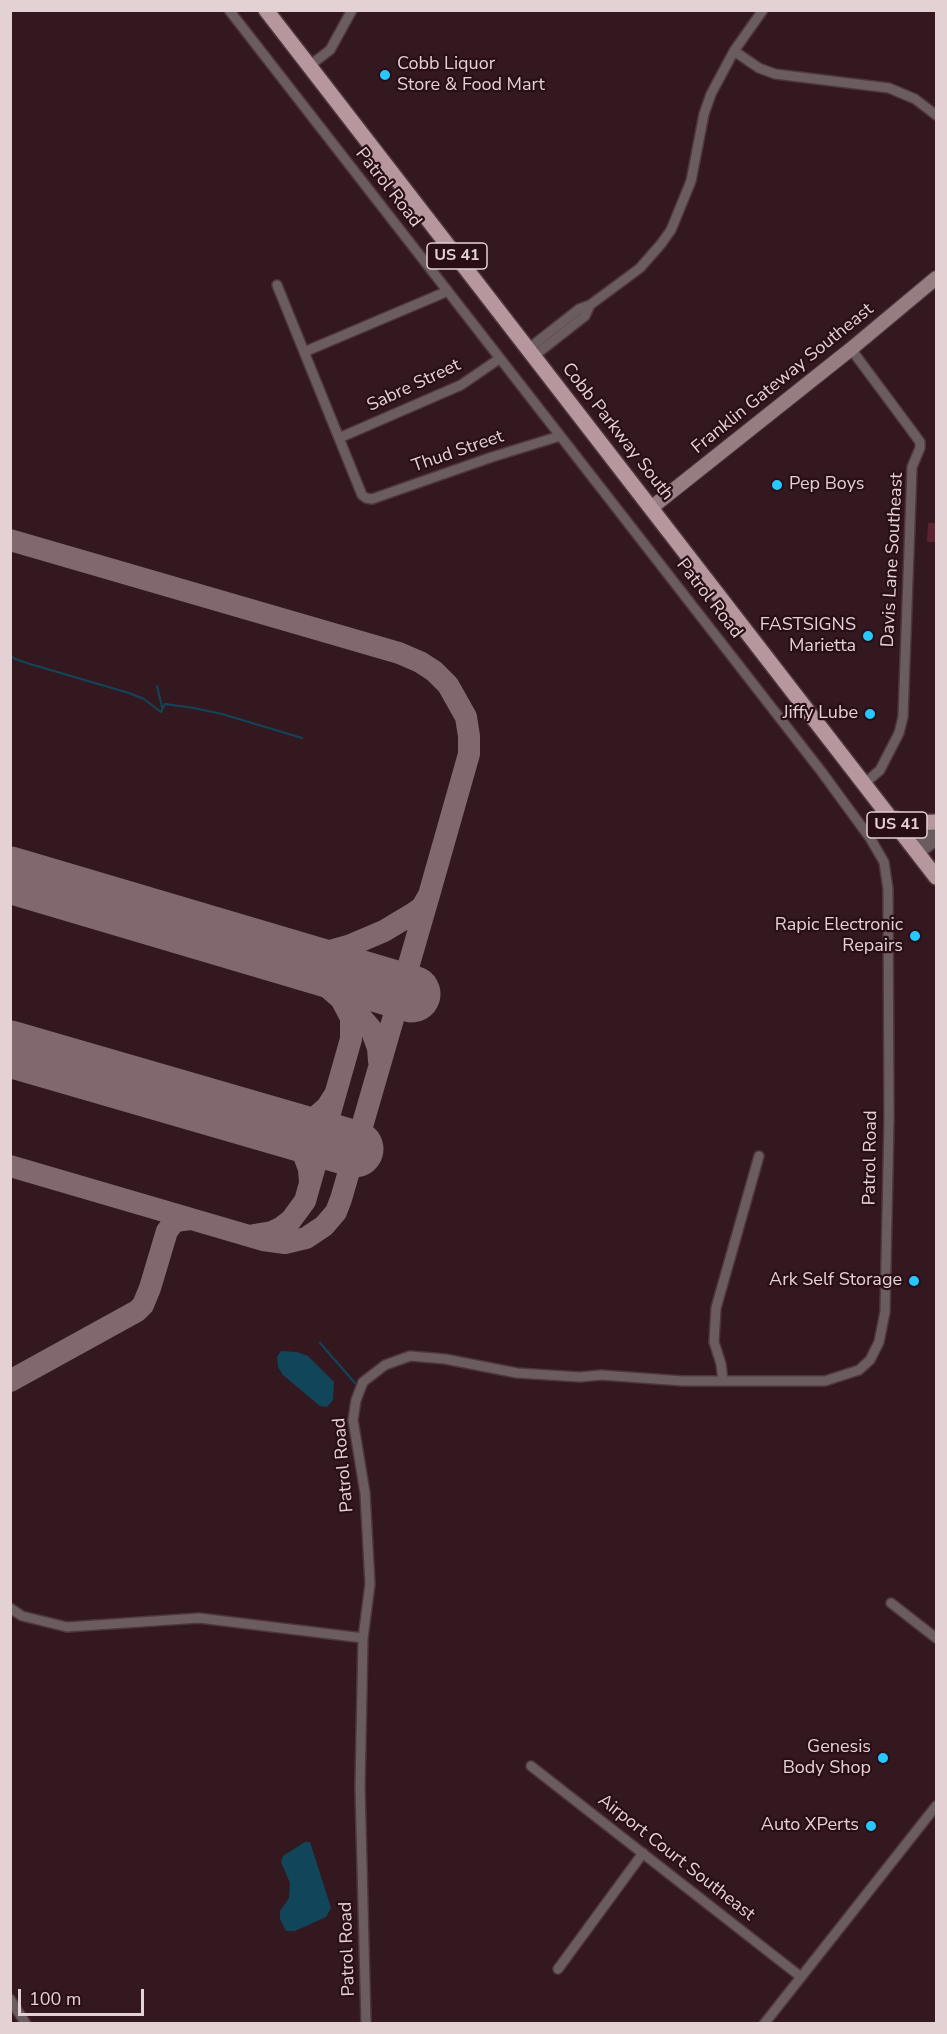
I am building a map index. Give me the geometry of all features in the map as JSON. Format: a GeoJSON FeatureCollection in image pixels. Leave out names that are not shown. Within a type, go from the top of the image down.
{"type":"FeatureCollection","features":[{"type":"Feature","properties":{"kind":"main road","name":"Cobb Parkway South"},"geometry":{"type":"LineString","coordinates":[[266,10],[936,877]]}},
{"type":"Feature","properties":{"kind":"main road"},"geometry":{"type":"LineString","coordinates":[[892,818],[912,823],[936,822]]}},
{"type":"Feature","properties":{"kind":"street","name":"Patrol Road"},"geometry":{"type":"LineString","coordinates":[[229,10],[828,781],[870,838],[884,862],[888,889],[889,1120],[885,1312],[879,1342],[870,1360],[859,1370],[825,1381],[682,1382],[517,1373],[424,1356],[410,1356],[385,1365],[363,1382],[356,1401],[353,1420],[364,1493],[370,1584],[363,1638],[360,1786],[366,2024]]}},
{"type":"Feature","properties":{"kind":"street"},"geometry":{"type":"LineString","coordinates":[[309,66],[330,50],[352,10]]}},
{"type":"Feature","properties":{"kind":"street"},"geometry":{"type":"LineString","coordinates":[[531,352],[585,316],[590,305],[640,268],[671,230],[691,181],[704,114],[711,94],[734,51],[763,10]]}},
{"type":"Feature","properties":{"kind":"street"},"geometry":{"type":"LineString","coordinates":[[734,51],[759,68],[775,74],[889,88],[915,99],[936,115]]}},
{"type":"Feature","properties":{"kind":"street","name":"Franklin Gateway Southeast"},"geometry":{"type":"LineString","coordinates":[[651,508],[936,278]]}},
{"type":"Feature","properties":{"kind":"street"},"geometry":{"type":"LineString","coordinates":[[277,285],[339,438]]}},
{"type":"Feature","properties":{"kind":"street"},"geometry":{"type":"LineString","coordinates":[[304,352],[448,291]]}},
{"type":"Feature","properties":{"kind":"street","name":"Davis Lane Southeast"},"geometry":{"type":"LineString","coordinates":[[850,349],[920,442],[920,448],[912,467],[903,717],[880,770],[864,784]]}},
{"type":"Feature","properties":{"kind":"street","name":"Sabre Street"},"geometry":{"type":"LineString","coordinates":[[339,438],[461,385],[499,359]]}},
{"type":"Feature","properties":{"kind":"street","name":"Thud Street"},"geometry":{"type":"LineString","coordinates":[[339,438],[362,495],[372,499],[560,436]]}},
{"type":"Feature","properties":{"kind":"street"},"geometry":{"type":"LineString","coordinates":[[916,851],[936,830]]}},
{"type":"Feature","properties":{"kind":"street"},"geometry":{"type":"LineString","coordinates":[[916,851],[936,841]]}},
{"type":"Feature","properties":{"kind":"street"},"geometry":{"type":"LineString","coordinates":[[723,1381],[721,1364],[714,1342],[716,1308],[759,1156]]}},
{"type":"Feature","properties":{"kind":"street"},"geometry":{"type":"LineString","coordinates":[[891,1603],[936,1638]]}},
{"type":"Feature","properties":{"kind":"street"},"geometry":{"type":"LineString","coordinates":[[10,1608],[22,1616],[67,1627],[199,1618],[363,1638]]}},
{"type":"Feature","properties":{"kind":"street","name":"Airport Court Southeast"},"geometry":{"type":"LineString","coordinates":[[531,1766],[801,1977]]}},
{"type":"Feature","properties":{"kind":"street"},"geometry":{"type":"LineString","coordinates":[[764,2024],[936,1806]]}},
{"type":"Feature","properties":{"kind":"street"},"geometry":{"type":"LineString","coordinates":[[558,1969],[643,1853]]}},
{"type":"Feature","properties":{"kind":"street"},"geometry":{"type":"LineString","coordinates":[[10,1999],[26,2024]]}},
{"type":"Feature","properties":{"kind":"shaded area"},"geometry":{"type":"Polygon","coordinates":[[[928,523],[936,523],[936,542],[927,542],[928,523]]]}},
{"type":"Feature","properties":{"kind":"water"},"geometry":{"type":"Polygon","coordinates":[[[281,1351],[297,1352],[308,1356],[334,1382],[333,1400],[327,1407],[320,1406],[283,1375],[278,1367],[277,1357],[281,1351]]]}},
{"type":"Feature","properties":{"kind":"water"},"geometry":{"type":"Polygon","coordinates":[[[305,1842],[310,1842],[331,1908],[326,1917],[295,1931],[286,1931],[280,1919],[280,1911],[289,1898],[290,1883],[281,1862],[283,1856],[305,1842]]]}},
{"type":"Feature","properties":{"kind":"waterway"},"geometry":{"type":"LineString","coordinates":[[10,655],[30,664],[129,693],[144,699],[161,712],[165,704],[194,708],[302,738]]}},
{"type":"Feature","properties":{"kind":"waterway"},"geometry":{"type":"LineString","coordinates":[[157,686],[162,707]]}},
{"type":"Feature","properties":{"kind":"waterway"},"geometry":{"type":"LineString","coordinates":[[320,1343],[355,1383]]}},
{"type":"Feature","properties":{"kind":"taxiway"},"geometry":{"type":"LineString","coordinates":[[10,540],[399,653],[434,671],[448,685],[466,717],[469,754],[429,895]]}},
{"type":"Feature","properties":{"kind":"taxiway"},"geometry":{"type":"LineString","coordinates":[[10,1166],[263,1240],[285,1243],[306,1238],[324,1226],[336,1212],[341,1199],[429,895],[422,907],[414,913],[384,931],[351,945],[326,952],[271,951]]}},
{"type":"Feature","properties":{"kind":"taxiway"},"geometry":{"type":"LineString","coordinates":[[254,1235],[272,1232],[282,1227],[291,1220],[305,1201],[351,1039],[351,1018],[341,999],[317,978],[277,954]]}},
{"type":"Feature","properties":{"kind":"taxiway"},"geometry":{"type":"LineString","coordinates":[[348,1002],[371,1029],[378,1048],[379,1061]]}},
{"type":"Feature","properties":{"kind":"taxiway"},"geometry":{"type":"LineString","coordinates":[[273,1125],[299,1125],[312,1120],[327,1107],[334,1096]]}},
{"type":"Feature","properties":{"kind":"taxiway"},"geometry":{"type":"LineString","coordinates":[[273,1125],[286,1133],[302,1150],[309,1169],[310,1183]]}},
{"type":"Feature","properties":{"kind":"taxiway"},"geometry":{"type":"LineString","coordinates":[[10,1381],[137,1311],[143,1305],[150,1288],[167,1231],[175,1221],[191,1219]]}},
{"type":"Feature","properties":{"kind":"runway"},"geometry":{"type":"LineString","coordinates":[[10,875],[412,994]]}},
{"type":"Feature","properties":{"kind":"runway"},"geometry":{"type":"LineString","coordinates":[[10,1049],[355,1149]]}},
{"type":"Feature","properties":{"kind":"place","name":"Cobb Liquor Store & Food Mart"},"geometry":{"type":"Point","coordinates":[385,75]}},
{"type":"Feature","properties":{"kind":"place","name":"Pep Boys"},"geometry":{"type":"Point","coordinates":[777,485]}},
{"type":"Feature","properties":{"kind":"place","name":"FASTSIGNS Marietta"},"geometry":{"type":"Point","coordinates":[868,636]}},
{"type":"Feature","properties":{"kind":"place","name":"Jiffy Lube"},"geometry":{"type":"Point","coordinates":[870,714]}},
{"type":"Feature","properties":{"kind":"place","name":"Rapic Electronic Repairs"},"geometry":{"type":"Point","coordinates":[915,936]}},
{"type":"Feature","properties":{"kind":"place","name":"Ark Self Storage"},"geometry":{"type":"Point","coordinates":[914,1281]}},
{"type":"Feature","properties":{"kind":"place","name":"Genesis Body Shop"},"geometry":{"type":"Point","coordinates":[883,1758]}},
{"type":"Feature","properties":{"kind":"place","name":"Auto XPerts"},"geometry":{"type":"Point","coordinates":[871,1826]}}]}
